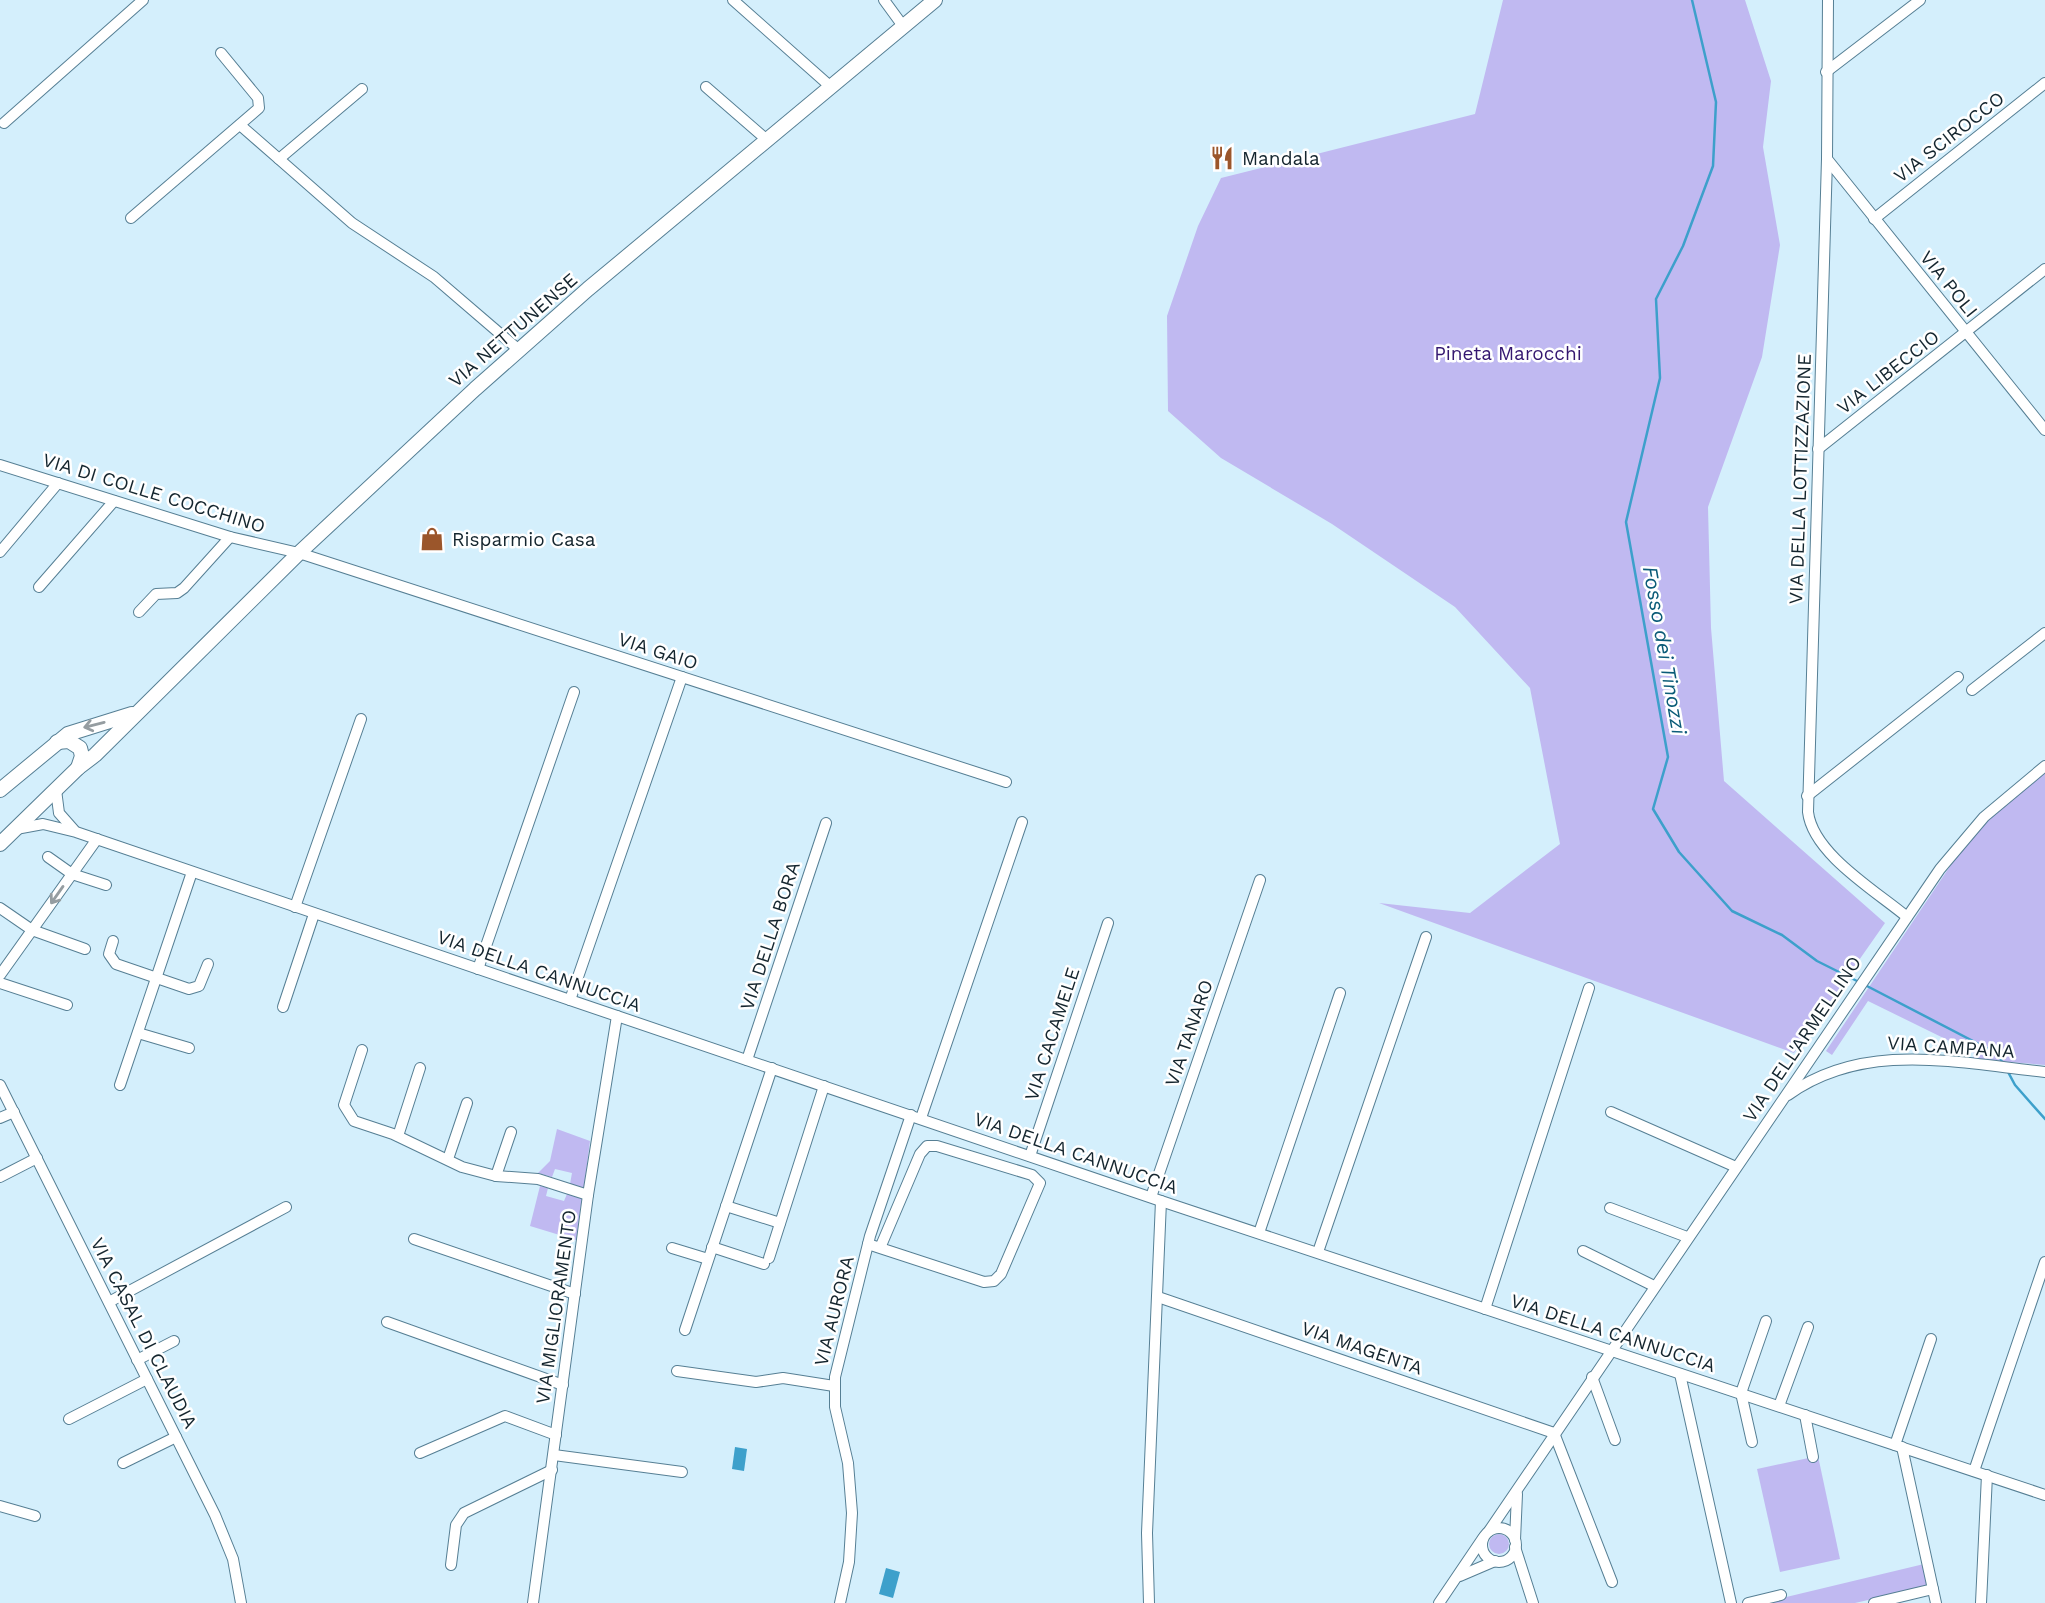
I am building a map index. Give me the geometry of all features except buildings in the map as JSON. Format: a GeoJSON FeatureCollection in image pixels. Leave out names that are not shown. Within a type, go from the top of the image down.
{"type":"FeatureCollection","features":[{"type":"Feature","properties":{"kind":"main road","name":"VIA NETTUNENSE"},"geometry":{"type":"LineString","coordinates":[[0,844],[78,768],[95,755],[299,553],[519,350],[935,0]]}},
{"type":"Feature","properties":{"kind":"main road","name":"VIA NETTUNENSE"},"geometry":{"type":"LineString","coordinates":[[0,790],[55,743],[79,729],[136,712]]}},
{"type":"Feature","properties":{"kind":"main road"},"geometry":{"type":"LineString","coordinates":[[55,743],[69,741],[80,748],[82,756],[78,768]]}},
{"type":"Feature","properties":{"kind":"street"},"geometry":{"type":"LineString","coordinates":[[4,123],[143,0]]}},
{"type":"Feature","properties":{"kind":"street"},"geometry":{"type":"LineString","coordinates":[[733,0],[831,87]]}},
{"type":"Feature","properties":{"kind":"street"},"geometry":{"type":"LineString","coordinates":[[884,0],[904,26]]}},
{"type":"Feature","properties":{"kind":"street","name":"VIA DELLA LOTTIZZAZIONE"},"geometry":{"type":"LineString","coordinates":[[1828,0],[1827,159],[1807,796],[1810,824],[1823,845],[1907,917]]}},
{"type":"Feature","properties":{"kind":"street"},"geometry":{"type":"LineString","coordinates":[[1826,72],[1920,0]]}},
{"type":"Feature","properties":{"kind":"street"},"geometry":{"type":"LineString","coordinates":[[131,218],[258,110],[260,102],[221,53]]}},
{"type":"Feature","properties":{"kind":"street","name":"VIA SCIROCCO"},"geometry":{"type":"LineString","coordinates":[[1874,219],[2045,83]]}},
{"type":"Feature","properties":{"kind":"street"},"geometry":{"type":"LineString","coordinates":[[706,87],[767,141]]}},
{"type":"Feature","properties":{"kind":"street"},"geometry":{"type":"LineString","coordinates":[[279,159],[362,89]]}},
{"type":"Feature","properties":{"kind":"street"},"geometry":{"type":"LineString","coordinates":[[240,125],[352,223],[434,277],[519,350]]}},
{"type":"Feature","properties":{"kind":"street","name":"VIA POLI"},"geometry":{"type":"LineString","coordinates":[[1827,159],[2045,430]]}},
{"type":"Feature","properties":{"kind":"street","name":"VIA LIBECCIO"},"geometry":{"type":"LineString","coordinates":[[1818,449],[2045,269]]}},
{"type":"Feature","properties":{"kind":"street","name":"VIA DI COLLE COCCHINO"},"geometry":{"type":"LineString","coordinates":[[0,465],[230,537],[299,553]]}},
{"type":"Feature","properties":{"kind":"street"},"geometry":{"type":"LineString","coordinates":[[0,552],[58,483]]}},
{"type":"Feature","properties":{"kind":"street"},"geometry":{"type":"LineString","coordinates":[[39,586],[114,501]]}},
{"type":"Feature","properties":{"kind":"street"},"geometry":{"type":"LineString","coordinates":[[139,612],[156,594],[181,591],[230,537]]}},
{"type":"Feature","properties":{"kind":"street","name":"VIA GAIO"},"geometry":{"type":"LineString","coordinates":[[299,553],[1006,782]]}},
{"type":"Feature","properties":{"kind":"street"},"geometry":{"type":"LineString","coordinates":[[1972,690],[2045,633]]}},
{"type":"Feature","properties":{"kind":"street"},"geometry":{"type":"LineString","coordinates":[[570,1000],[682,677]]}},
{"type":"Feature","properties":{"kind":"street"},"geometry":{"type":"LineString","coordinates":[[1807,796],[1958,677]]}},
{"type":"Feature","properties":{"kind":"street"},"geometry":{"type":"LineString","coordinates":[[478,969],[573,692]]}},
{"type":"Feature","properties":{"kind":"street"},"geometry":{"type":"LineString","coordinates":[[295,907],[361,719]]}},
{"type":"Feature","properties":{"kind":"street","name":"VIA DELL'ARMELLINO"},"geometry":{"type":"LineString","coordinates":[[1439,1603],[1907,917],[1972,829],[2045,766]]}},
{"type":"Feature","properties":{"kind":"street"},"geometry":{"type":"LineString","coordinates":[[56,790],[60,816],[76,832]]}},
{"type":"Feature","properties":{"kind":"street","name":"VIA AURORA"},"geometry":{"type":"LineString","coordinates":[[840,1603],[849,1562],[852,1513],[848,1463],[836,1416],[834,1385],[840,1346],[868,1244],[1022,822]]}},
{"type":"Feature","properties":{"kind":"street","name":"VIA DELLA BORA"},"geometry":{"type":"LineString","coordinates":[[747,1060],[826,823]]}},
{"type":"Feature","properties":{"kind":"street","name":"VIA DELLA CANNUCCIA"},"geometry":{"type":"LineString","coordinates":[[16,829],[43,824],[76,832],[1156,1199],[2045,1494]]}},
{"type":"Feature","properties":{"kind":"street"},"geometry":{"type":"LineString","coordinates":[[0,975],[97,839]]}},
{"type":"Feature","properties":{"kind":"street"},"geometry":{"type":"LineString","coordinates":[[48,857],[72,874],[106,885]]}},
{"type":"Feature","properties":{"kind":"street"},"geometry":{"type":"LineString","coordinates":[[120,1084],[192,872]]}},
{"type":"Feature","properties":{"kind":"street","name":"VIA TANARO"},"geometry":{"type":"LineString","coordinates":[[1156,1199],[1260,880]]}},
{"type":"Feature","properties":{"kind":"street"},"geometry":{"type":"LineString","coordinates":[[0,908],[32,930],[85,949]]}},
{"type":"Feature","properties":{"kind":"street"},"geometry":{"type":"LineString","coordinates":[[283,1007],[314,914]]}},
{"type":"Feature","properties":{"kind":"street","name":"VIA CACAMELE"},"geometry":{"type":"LineString","coordinates":[[1030,1156],[1108,923]]}},
{"type":"Feature","properties":{"kind":"street"},"geometry":{"type":"LineString","coordinates":[[1318,1252],[1426,937]]}},
{"type":"Feature","properties":{"kind":"street"},"geometry":{"type":"LineString","coordinates":[[113,941],[109,954],[114,962],[194,989],[201,983],[208,964]]}},
{"type":"Feature","properties":{"kind":"street"},"geometry":{"type":"LineString","coordinates":[[0,983],[67,1005]]}},
{"type":"Feature","properties":{"kind":"street"},"geometry":{"type":"LineString","coordinates":[[1485,1309],[1589,988]]}},
{"type":"Feature","properties":{"kind":"street"},"geometry":{"type":"LineString","coordinates":[[1259,1233],[1340,993]]}},
{"type":"Feature","properties":{"kind":"street","name":"VIA MIGLIORAMENTO"},"geometry":{"type":"LineString","coordinates":[[534,1603],[588,1195],[617,1016]]}},
{"type":"Feature","properties":{"kind":"street"},"geometry":{"type":"LineString","coordinates":[[138,1033],[189,1048]]}},
{"type":"Feature","properties":{"kind":"street"},"geometry":{"type":"LineString","coordinates":[[362,1050],[345,1102],[346,1112],[357,1123],[398,1136],[424,1151],[462,1167],[496,1176],[538,1179],[588,1195]]}},
{"type":"Feature","properties":{"kind":"street","name":"VIA CAMPANA"},"geometry":{"type":"LineString","coordinates":[[1780,1101],[1823,1073],[1862,1062],[1902,1059],[2045,1072]]}},
{"type":"Feature","properties":{"kind":"street"},"geometry":{"type":"LineString","coordinates":[[398,1136],[420,1068]]}},
{"type":"Feature","properties":{"kind":"street"},"geometry":{"type":"LineString","coordinates":[[685,1330],[772,1068]]}},
{"type":"Feature","properties":{"kind":"street","name":"VIA CASAL DI CLAUDIA"},"geometry":{"type":"LineString","coordinates":[[0,1084],[228,1544],[237,1574],[241,1603]]}},
{"type":"Feature","properties":{"kind":"street"},"geometry":{"type":"LineString","coordinates":[[712,1247],[767,1261],[824,1086]]}},
{"type":"Feature","properties":{"kind":"street"},"geometry":{"type":"LineString","coordinates":[[448,1159],[467,1103]]}},
{"type":"Feature","properties":{"kind":"street"},"geometry":{"type":"LineString","coordinates":[[0,1118],[14,1112]]}},
{"type":"Feature","properties":{"kind":"street"},"geometry":{"type":"LineString","coordinates":[[1611,1112],[1735,1167]]}},
{"type":"Feature","properties":{"kind":"street"},"geometry":{"type":"LineString","coordinates":[[496,1176],[511,1132]]}},
{"type":"Feature","properties":{"kind":"street"},"geometry":{"type":"LineString","coordinates":[[868,1244],[880,1248],[984,1282],[993,1281],[1000,1274],[1040,1183],[1032,1175],[937,1146],[927,1146],[920,1154],[880,1248]]}},
{"type":"Feature","properties":{"kind":"street"},"geometry":{"type":"LineString","coordinates":[[0,1177],[37,1158]]}},
{"type":"Feature","properties":{"kind":"street"},"geometry":{"type":"LineString","coordinates":[[1149,1603],[1147,1534],[1158,1297],[1156,1199]]}},
{"type":"Feature","properties":{"kind":"street"},"geometry":{"type":"LineString","coordinates":[[726,1206],[780,1223]]}},
{"type":"Feature","properties":{"kind":"street"},"geometry":{"type":"LineString","coordinates":[[109,1302],[286,1207]]}},
{"type":"Feature","properties":{"kind":"street"},"geometry":{"type":"LineString","coordinates":[[1610,1208],[1687,1237]]}},
{"type":"Feature","properties":{"kind":"street"},"geometry":{"type":"LineString","coordinates":[[414,1239],[575,1294]]}},
{"type":"Feature","properties":{"kind":"street"},"geometry":{"type":"LineString","coordinates":[[672,1248],[708,1259]]}},
{"type":"Feature","properties":{"kind":"street"},"geometry":{"type":"LineString","coordinates":[[1583,1251],[1654,1286]]}},
{"type":"Feature","properties":{"kind":"street"},"geometry":{"type":"LineString","coordinates":[[1974,1471],[2045,1262]]}},
{"type":"Feature","properties":{"kind":"street","name":"VIA MAGENTA"},"geometry":{"type":"LineString","coordinates":[[1158,1297],[1554,1433]]}},
{"type":"Feature","properties":{"kind":"street"},"geometry":{"type":"LineString","coordinates":[[1752,1443],[1741,1393],[1766,1321]]}},
{"type":"Feature","properties":{"kind":"street"},"geometry":{"type":"LineString","coordinates":[[387,1322],[563,1385]]}},
{"type":"Feature","properties":{"kind":"street"},"geometry":{"type":"LineString","coordinates":[[1779,1406],[1808,1327]]}},
{"type":"Feature","properties":{"kind":"street"},"geometry":{"type":"LineString","coordinates":[[1931,1339],[1899,1446],[1936,1603]]}},
{"type":"Feature","properties":{"kind":"street"},"geometry":{"type":"LineString","coordinates":[[137,1360],[174,1341]]}},
{"type":"Feature","properties":{"kind":"street"},"geometry":{"type":"LineString","coordinates":[[677,1371],[756,1382],[783,1378],[834,1385]]}},
{"type":"Feature","properties":{"kind":"street"},"geometry":{"type":"LineString","coordinates":[[1680,1374],[1731,1603]]}},
{"type":"Feature","properties":{"kind":"street"},"geometry":{"type":"LineString","coordinates":[[1592,1377],[1615,1440]]}},
{"type":"Feature","properties":{"kind":"street"},"geometry":{"type":"LineString","coordinates":[[69,1419],[147,1378]]}},
{"type":"Feature","properties":{"kind":"street"},"geometry":{"type":"LineString","coordinates":[[1805,1415],[1813,1457]]}},
{"type":"Feature","properties":{"kind":"street"},"geometry":{"type":"LineString","coordinates":[[420,1453],[502,1416],[515,1417],[556,1435]]}},
{"type":"Feature","properties":{"kind":"street"},"geometry":{"type":"LineString","coordinates":[[1554,1433],[1612,1582]]}},
{"type":"Feature","properties":{"kind":"street"},"geometry":{"type":"LineString","coordinates":[[123,1463],[176,1437]]}},
{"type":"Feature","properties":{"kind":"street"},"geometry":{"type":"LineString","coordinates":[[554,1455],[682,1472]]}},
{"type":"Feature","properties":{"kind":"street"},"geometry":{"type":"LineString","coordinates":[[451,1565],[456,1525],[464,1513],[552,1470]]}},
{"type":"Feature","properties":{"kind":"street"},"geometry":{"type":"LineString","coordinates":[[1981,1603],[1987,1475]]}},
{"type":"Feature","properties":{"kind":"street"},"geometry":{"type":"LineString","coordinates":[[1455,1579],[1473,1568],[1511,1556],[1515,1543],[1517,1491]]}},
{"type":"Feature","properties":{"kind":"street"},"geometry":{"type":"LineString","coordinates":[[0,1506],[35,1516]]}},
{"type":"Feature","properties":{"kind":"street"},"geometry":{"type":"LineString","coordinates":[[1524,1568],[1500,1561],[1483,1551],[1487,1534],[1504,1529],[1515,1543],[1524,1568],[1533,1603]]}},
{"type":"Feature","properties":{"kind":"street"},"geometry":{"type":"LineString","coordinates":[[1874,1603],[1933,1589]]}},
{"type":"Feature","properties":{"kind":"street"},"geometry":{"type":"LineString","coordinates":[[1748,1603],[1781,1595]]}},
{"type":"Feature","properties":{"kind":"green space","name":"Pineta Marocchi"},"geometry":{"type":"Polygon","coordinates":[[[1503,0],[1745,0],[1771,81],[1763,147],[1780,245],[1762,357],[1708,507],[1711,628],[1724,781],[1885,923],[1794,1053],[1379,903],[1470,913],[1560,844],[1530,688],[1455,607],[1332,524],[1221,458],[1168,411],[1167,316],[1198,226],[1221,178],[1475,114],[1503,0]]]}},
{"type":"Feature","properties":{"kind":"green space"},"geometry":{"type":"Polygon","coordinates":[[[2045,769],[2045,1065],[1973,1059],[1974,1053],[1868,1001],[1832,1055],[1826,1051],[1973,832],[2045,769]]]}},
{"type":"Feature","properties":{"kind":"green space"},"geometry":{"type":"Polygon","coordinates":[[[557,1129],[590,1141],[584,1188],[570,1184],[572,1173],[555,1169],[552,1177],[538,1173],[550,1161],[557,1129]]]}},
{"type":"Feature","properties":{"kind":"green space"},"geometry":{"type":"Polygon","coordinates":[[[540,1186],[548,1188],[546,1196],[564,1201],[567,1194],[582,1198],[576,1240],[530,1226],[540,1186]]]}},
{"type":"Feature","properties":{"kind":"green space"},"geometry":{"type":"Polygon","coordinates":[[[1818,1456],[1840,1559],[1780,1572],[1757,1469],[1818,1456]]]}},
{"type":"Feature","properties":{"kind":"green space"},"geometry":{"type":"Polygon","coordinates":[[[1499,1534],[1506,1537],[1509,1544],[1506,1551],[1499,1554],[1492,1551],[1489,1544],[1492,1537],[1499,1534]]]}},
{"type":"Feature","properties":{"kind":"green space"},"geometry":{"type":"Polygon","coordinates":[[[1924,1564],[1929,1586],[1855,1603],[1761,1603],[1924,1564]]]}},
{"type":"Feature","properties":{"kind":"water"},"geometry":{"type":"Polygon","coordinates":[[[735,1447],[747,1449],[744,1471],[732,1469],[735,1447]]]}},
{"type":"Feature","properties":{"kind":"water"},"geometry":{"type":"Polygon","coordinates":[[[886,1568],[900,1572],[893,1598],[879,1594],[886,1568]]]}},
{"type":"Feature","properties":{"kind":"waterway","name":"Fosso dei Tinozzi"},"geometry":{"type":"LineString","coordinates":[[1692,0],[1716,102],[1713,166],[1683,246],[1656,299],[1660,378],[1626,522],[1668,757],[1653,809],[1679,852],[1732,911],[1782,935],[1817,961],[1859,982]]}},
{"type":"Feature","properties":{"kind":"waterway","name":"Fosso dei Tinozzi"},"geometry":{"type":"LineString","coordinates":[[1865,985],[1998,1054],[2003,1064]]}},
{"type":"Feature","properties":{"kind":"waterway","name":"Fosso dei Tinozzi"},"geometry":{"type":"LineString","coordinates":[[2007,1070],[2015,1085],[2045,1119]]}},
{"type":"Feature","properties":{"kind":"place","name":"Mandala"},"geometry":{"type":"Point","coordinates":[1222,158]}},
{"type":"Feature","properties":{"kind":"place","name":"Risparmio Casa"},"geometry":{"type":"Point","coordinates":[432,539]}}]}
